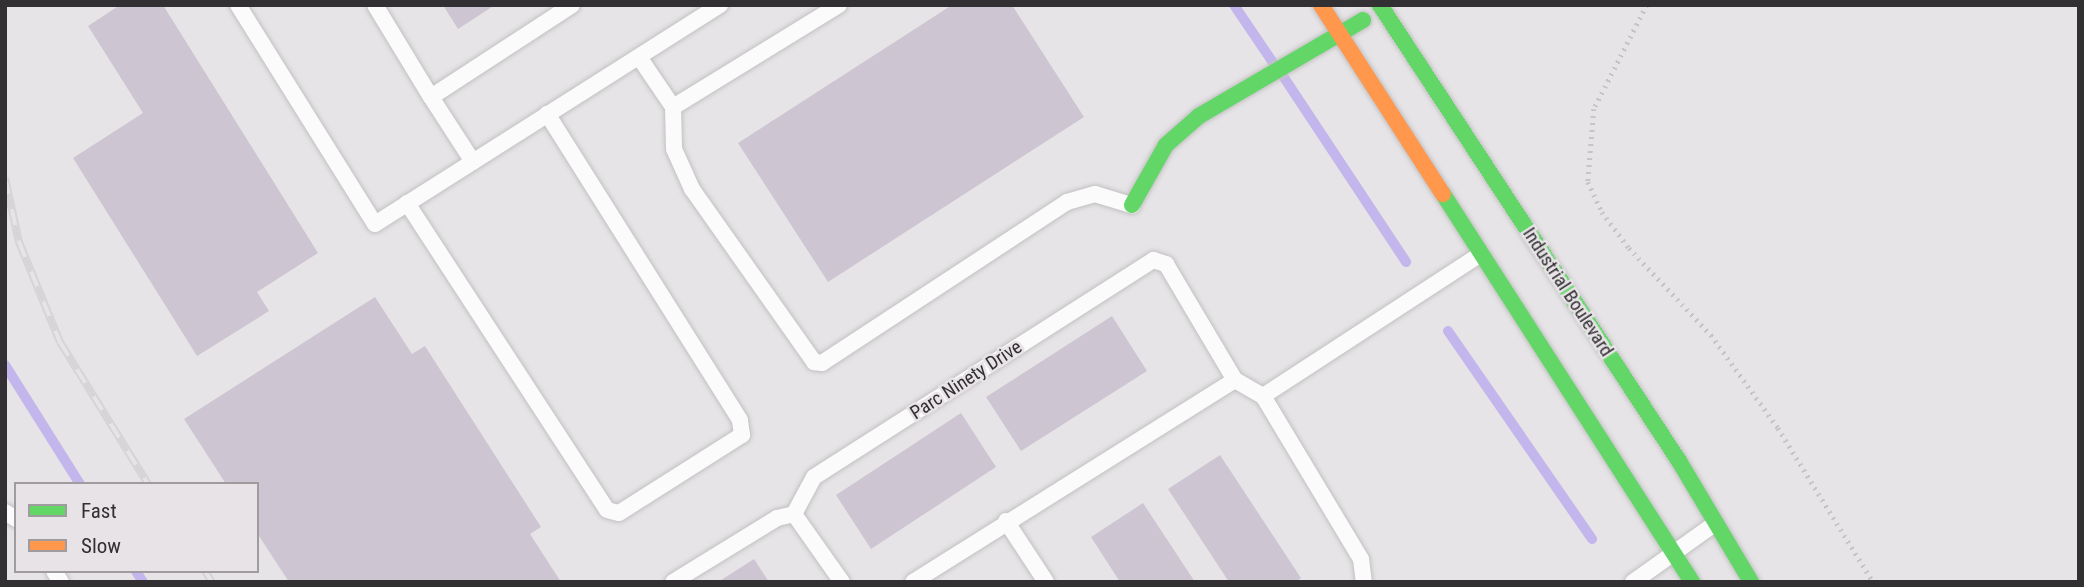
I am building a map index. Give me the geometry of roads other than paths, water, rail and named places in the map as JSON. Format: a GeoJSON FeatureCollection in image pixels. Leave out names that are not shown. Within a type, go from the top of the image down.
{"type":"FeatureCollection","features":[{"type":"Feature","properties":{"kind":"street"},"geometry":{"type":"LineString","coordinates":[[1321,5],[1342,32],[1692,582]]}},
{"type":"Feature","properties":{"kind":"street"},"geometry":{"type":"LineString","coordinates":[[1132,205],[1166,145],[1199,116],[1381,7]]}},
{"type":"Feature","properties":{"kind":"street","name":"Industrial Boulevard"},"geometry":{"type":"LineString","coordinates":[[1381,7],[1679,461],[1713,525],[1751,582]]}},
{"type":"Feature","properties":{"kind":"lane"},"geometry":{"type":"LineString","coordinates":[[237,5],[374,224],[720,5]]}},
{"type":"Feature","properties":{"kind":"lane"},"geometry":{"type":"LineString","coordinates":[[375,5],[473,162]]}},
{"type":"Feature","properties":{"kind":"lane"},"geometry":{"type":"LineString","coordinates":[[432,97],[572,5]]}},
{"type":"Feature","properties":{"kind":"lane"},"geometry":{"type":"LineString","coordinates":[[673,107],[839,5]]}},
{"type":"Feature","properties":{"kind":"lane"},"geometry":{"type":"LineString","coordinates":[[639,57],[673,107],[674,149],[692,190],[814,362],[822,363],[1067,202],[1095,194],[1132,205]]}},
{"type":"Feature","properties":{"kind":"lane"},"geometry":{"type":"LineString","coordinates":[[407,203],[607,510],[619,513],[741,435],[740,420],[547,114]]}},
{"type":"Feature","properties":{"kind":"lane"},"geometry":{"type":"LineString","coordinates":[[1263,396],[1481,254]]}},
{"type":"Feature","properties":{"kind":"lane","name":"Parc Ninety Drive"},"geometry":{"type":"LineString","coordinates":[[794,514],[814,477],[1153,260],[1166,264],[1235,380]]}},
{"type":"Feature","properties":{"kind":"lane"},"geometry":{"type":"LineString","coordinates":[[913,582],[1006,521],[1235,380],[1263,396],[1361,559],[1364,582]]}},
{"type":"Feature","properties":{"kind":"lane"},"geometry":{"type":"LineString","coordinates":[[673,582],[777,519],[794,514],[842,582]]}},
{"type":"Feature","properties":{"kind":"lane"},"geometry":{"type":"LineString","coordinates":[[1006,521],[1046,582]]}},
{"type":"Feature","properties":{"kind":"lane"},"geometry":{"type":"LineString","coordinates":[[1633,582],[1713,525]]}},
{"type":"Feature","properties":{"kind":"waterway"},"geometry":{"type":"LineString","coordinates":[[1234,5],[1274,64]]}},
{"type":"Feature","properties":{"kind":"waterway"},"geometry":{"type":"LineString","coordinates":[[1283,76],[1406,262]]}},
{"type":"Feature","properties":{"kind":"waterway"},"geometry":{"type":"LineString","coordinates":[[1448,331],[1592,539]]}},
{"type":"Feature","properties":{"kind":"waterway"},"geometry":{"type":"LineString","coordinates":[[5,365],[79,482]]}},
{"type":"Feature","properties":{"kind":"waterway"},"geometry":{"type":"LineString","coordinates":[[137,573],[143,582]]}},
{"type":"Feature","properties":{"kind":"railway"},"geometry":{"type":"LineString","coordinates":[[5,178],[19,242],[60,342],[147,482]]}},
{"type":"Feature","properties":{"kind":"railway"},"geometry":{"type":"LineString","coordinates":[[206,573],[212,582]]}}]}
